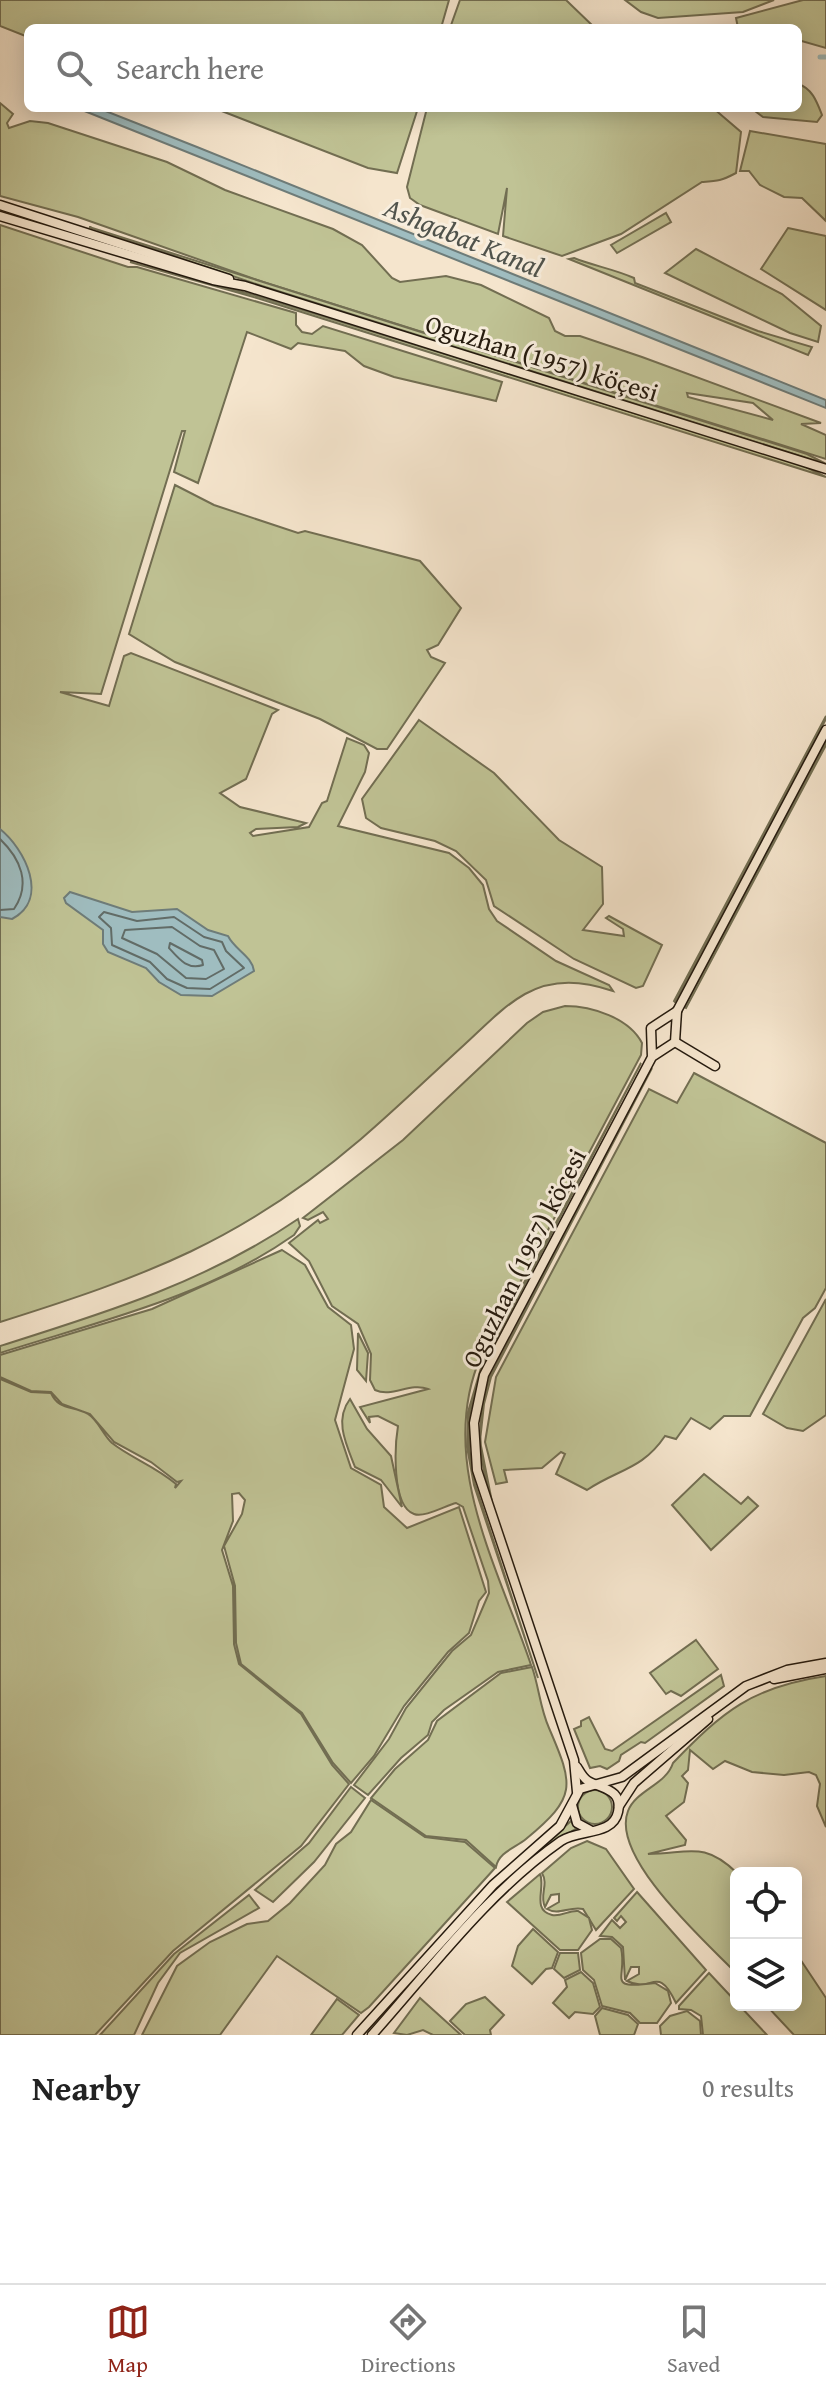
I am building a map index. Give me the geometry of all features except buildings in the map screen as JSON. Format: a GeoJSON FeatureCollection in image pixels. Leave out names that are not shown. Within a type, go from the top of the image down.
{"type":"FeatureCollection","features":[{"type":"Feature","properties":{"kind":"main road","name":"Oguzhan (1957) köçesi"},"geometry":{"type":"LineString","coordinates":[[0,205],[215,273],[245,286],[826,469]]}},
{"type":"Feature","properties":{"kind":"main road","name":"Oguzhan (1957) köçesi"},"geometry":{"type":"LineString","coordinates":[[0,216],[213,280],[245,286]]}},
{"type":"Feature","properties":{"kind":"main road","name":"Oguzhan (1957) köçesi"},"geometry":{"type":"LineString","coordinates":[[652,1057],[675,1042],[677,1011],[826,730]]}},
{"type":"Feature","properties":{"kind":"main road","name":"Oguzhan (1957) köçesi"},"geometry":{"type":"LineString","coordinates":[[599,1784],[585,1778],[574,1760],[477,1470],[473,1444],[475,1410],[489,1364],[652,1057],[651,1028],[677,1011]]}},
{"type":"Feature","properties":{"kind":"main road"},"geometry":{"type":"LineString","coordinates":[[664,1021],[674,1026]]}},
{"type":"Feature","properties":{"kind":"main road"},"geometry":{"type":"LineString","coordinates":[[675,1042],[715,1066]]}},
{"type":"Feature","properties":{"kind":"main road"},"geometry":{"type":"LineString","coordinates":[[652,1043],[666,1048]]}},
{"type":"Feature","properties":{"kind":"main road"},"geometry":{"type":"LineString","coordinates":[[357,2035],[493,1885],[560,1826],[577,1792],[587,1785],[622,1777],[746,1686],[787,1670],[826,1663]]}},
{"type":"Feature","properties":{"kind":"main road"},"geometry":{"type":"LineString","coordinates":[[372,2035],[515,1879],[563,1840],[610,1825],[623,1795],[704,1722],[749,1690],[769,1680],[826,1669]]}},
{"type":"Feature","properties":{"kind":"main road","name":"Oguzhan (1957) köçesi"},"geometry":{"type":"LineString","coordinates":[[574,1760],[577,1792]]}},
{"type":"Feature","properties":{"kind":"main road"},"geometry":{"type":"LineString","coordinates":[[599,1784],[613,1792],[619,1807]]}},
{"type":"Feature","properties":{"kind":"main road"},"geometry":{"type":"LineString","coordinates":[[572,1803],[577,1823],[591,1830]]}},
{"type":"Feature","properties":{"kind":"green space"},"geometry":{"type":"Polygon","coordinates":[[[0,0],[449,0],[442,24],[24,24],[24,35],[0,26],[0,0]]]}},
{"type":"Feature","properties":{"kind":"green space"},"geometry":{"type":"Polygon","coordinates":[[[460,0],[566,0],[591,24],[451,24],[460,0]]]}},
{"type":"Feature","properties":{"kind":"green space"},"geometry":{"type":"Polygon","coordinates":[[[625,0],[774,0],[743,12],[658,18],[641,12],[625,0]]]}},
{"type":"Feature","properties":{"kind":"green space"},"geometry":{"type":"Polygon","coordinates":[[[803,0],[826,0],[826,48],[802,41],[802,24],[737,24],[736,18],[803,0]]]}},
{"type":"Feature","properties":{"kind":"green space"},"geometry":{"type":"Polygon","coordinates":[[[802,86],[810,92],[822,115],[817,122],[763,117],[756,112],[802,112],[802,86]]]}},
{"type":"Feature","properties":{"kind":"green space"},"geometry":{"type":"Polygon","coordinates":[[[0,103],[13,114],[7,123],[9,128],[30,121],[48,123],[167,162],[225,190],[333,229],[362,245],[392,278],[400,282],[446,276],[481,285],[549,318],[555,331],[565,336],[580,336],[642,357],[821,423],[801,424],[826,435],[826,459],[263,282],[78,217],[0,196],[0,103]],[[687,393],[688,397],[773,420],[753,403],[687,393]]]}},
{"type":"Feature","properties":{"kind":"green space"},"geometry":{"type":"Polygon","coordinates":[[[224,112],[417,112],[397,173],[368,168],[224,112]]]}},
{"type":"Feature","properties":{"kind":"green space"},"geometry":{"type":"Polygon","coordinates":[[[426,112],[718,112],[741,132],[736,173],[719,180],[702,182],[621,234],[562,256],[503,236],[507,188],[498,234],[420,205],[410,198],[407,187],[426,112]]]}},
{"type":"Feature","properties":{"kind":"green space"},"geometry":{"type":"Polygon","coordinates":[[[750,131],[826,144],[826,221],[802,198],[784,197],[760,185],[749,171],[740,171],[750,131]]]}},
{"type":"Feature","properties":{"kind":"green space"},"geometry":{"type":"Polygon","coordinates":[[[666,213],[671,222],[617,253],[611,245],[666,213]]]}},
{"type":"Feature","properties":{"kind":"green space"},"geometry":{"type":"Polygon","coordinates":[[[0,225],[128,267],[296,313],[296,325],[302,332],[312,334],[323,326],[502,382],[496,401],[394,377],[364,366],[345,351],[298,343],[291,349],[247,332],[198,483],[174,472],[185,431],[182,431],[101,694],[60,692],[109,706],[124,656],[131,653],[278,710],[272,714],[246,779],[220,793],[240,807],[306,823],[298,827],[256,829],[250,833],[253,836],[309,827],[322,803],[327,801],[347,738],[364,745],[369,753],[365,772],[338,826],[449,853],[469,868],[483,885],[489,909],[497,921],[556,961],[609,985],[613,991],[591,985],[558,983],[525,994],[493,1018],[361,1139],[275,1204],[191,1252],[147,1271],[0,1322],[0,225]]]}},
{"type":"Feature","properties":{"kind":"green space"},"geometry":{"type":"Polygon","coordinates":[[[89,227],[807,454],[826,464],[262,286],[89,227]]]}},
{"type":"Feature","properties":{"kind":"green space"},"geometry":{"type":"Polygon","coordinates":[[[788,228],[826,236],[826,310],[761,269],[788,228]]]}},
{"type":"Feature","properties":{"kind":"green space"},"geometry":{"type":"Polygon","coordinates":[[[696,249],[782,294],[821,326],[818,342],[790,333],[665,273],[696,249]]]}},
{"type":"Feature","properties":{"kind":"green space"},"geometry":{"type":"Polygon","coordinates":[[[569,259],[634,278],[635,283],[758,331],[812,347],[808,355],[569,259]]]}},
{"type":"Feature","properties":{"kind":"green space"},"geometry":{"type":"Polygon","coordinates":[[[130,262],[258,296],[804,466],[826,477],[257,298],[130,262]]]}},
{"type":"Feature","properties":{"kind":"green space"},"geometry":{"type":"Polygon","coordinates":[[[175,485],[214,505],[298,533],[305,531],[420,561],[461,608],[438,645],[427,650],[431,657],[445,663],[387,749],[377,749],[320,719],[175,662],[129,634],[175,485]]]}},
{"type":"Feature","properties":{"kind":"green space"},"geometry":{"type":"Polygon","coordinates":[[[826,716],[826,719],[675,1002],[674,1001],[826,716]]]}},
{"type":"Feature","properties":{"kind":"green space"},"geometry":{"type":"Polygon","coordinates":[[[419,720],[494,773],[559,840],[602,867],[603,904],[583,930],[624,936],[623,929],[606,918],[609,916],[662,945],[643,986],[636,988],[574,959],[494,906],[486,880],[456,851],[435,841],[381,828],[366,818],[362,799],[419,720]]]}},
{"type":"Feature","properties":{"kind":"green space"},"geometry":{"type":"Polygon","coordinates":[[[826,742],[686,1008],[684,1007],[826,742]]]}},
{"type":"Feature","properties":{"kind":"green space"},"geometry":{"type":"Polygon","coordinates":[[[565,1006],[587,1008],[609,1015],[628,1027],[642,1043],[641,1055],[481,1356],[469,1395],[465,1434],[468,1473],[489,1551],[531,1665],[498,1672],[444,1710],[432,1722],[428,1735],[401,1758],[368,1795],[354,1785],[389,1739],[406,1708],[452,1651],[471,1635],[489,1593],[488,1581],[463,1507],[456,1503],[418,1515],[407,1509],[401,1499],[396,1474],[398,1426],[378,1416],[369,1417],[370,1423],[360,1407],[428,1389],[375,1390],[370,1380],[371,1354],[358,1324],[332,1306],[309,1261],[289,1243],[318,1220],[320,1223],[328,1219],[323,1212],[308,1220],[303,1218],[403,1140],[527,1023],[543,1012],[565,1006]]]}},
{"type":"Feature","properties":{"kind":"green space"},"geometry":{"type":"Polygon","coordinates":[[[641,1063],[486,1358],[470,1412],[469,1447],[475,1484],[538,1678],[474,1485],[467,1447],[468,1412],[484,1358],[641,1063]]]}},
{"type":"Feature","properties":{"kind":"green space"},"geometry":{"type":"Polygon","coordinates":[[[652,1068],[491,1377],[481,1436],[482,1409],[490,1377],[652,1068]]]}},
{"type":"Feature","properties":{"kind":"green space"},"geometry":{"type":"Polygon","coordinates":[[[694,1073],[826,1143],[826,1288],[815,1308],[803,1318],[750,1416],[724,1416],[710,1429],[691,1418],[676,1439],[665,1436],[647,1456],[587,1490],[556,1474],[565,1454],[561,1452],[542,1468],[504,1470],[507,1482],[496,1484],[485,1442],[496,1377],[649,1089],[677,1103],[694,1073]]]}},
{"type":"Feature","properties":{"kind":"green space"},"geometry":{"type":"Polygon","coordinates":[[[298,1219],[300,1226],[294,1235],[225,1275],[152,1305],[0,1353],[0,1346],[116,1308],[191,1278],[227,1261],[298,1219]]]}},
{"type":"Feature","properties":{"kind":"green space"},"geometry":{"type":"Polygon","coordinates":[[[282,1250],[305,1265],[328,1307],[351,1325],[354,1349],[335,1420],[351,1468],[381,1485],[384,1507],[407,1528],[459,1507],[486,1592],[479,1601],[469,1633],[448,1652],[404,1706],[374,1756],[351,1783],[333,1763],[302,1713],[241,1664],[236,1643],[235,1586],[224,1546],[242,1514],[245,1500],[239,1493],[232,1494],[233,1521],[222,1550],[233,1586],[234,1644],[239,1664],[301,1714],[332,1765],[349,1784],[301,1846],[173,1951],[95,2035],[0,2035],[0,1379],[31,1392],[51,1393],[58,1403],[81,1411],[62,1404],[51,1392],[31,1391],[0,1377],[0,1355],[152,1309],[282,1250]],[[83,1411],[95,1420],[112,1443],[168,1478],[176,1484],[175,1488],[181,1481],[177,1482],[151,1462],[114,1442],[90,1414],[83,1411]]]}},
{"type":"Feature","properties":{"kind":"green space"},"geometry":{"type":"Polygon","coordinates":[[[826,1299],[826,1415],[803,1431],[787,1428],[763,1414],[826,1299]]]}},
{"type":"Feature","properties":{"kind":"green space"},"geometry":{"type":"Polygon","coordinates":[[[358,1333],[368,1353],[366,1381],[357,1370],[358,1333]]]}},
{"type":"Feature","properties":{"kind":"green space"},"geometry":{"type":"Polygon","coordinates":[[[350,1399],[367,1429],[391,1456],[402,1507],[381,1480],[355,1467],[342,1424],[350,1399]]]}},
{"type":"Feature","properties":{"kind":"green space"},"geometry":{"type":"Polygon","coordinates":[[[481,1446],[492,1502],[484,1470],[481,1446]]]}},
{"type":"Feature","properties":{"kind":"green space"},"geometry":{"type":"Polygon","coordinates":[[[704,1474],[741,1504],[748,1497],[758,1506],[711,1550],[672,1505],[704,1474]]]}},
{"type":"Feature","properties":{"kind":"green space"},"geometry":{"type":"Polygon","coordinates":[[[696,1640],[718,1669],[681,1696],[671,1691],[666,1694],[650,1673],[696,1640]]]}},
{"type":"Feature","properties":{"kind":"green space"},"geometry":{"type":"Polygon","coordinates":[[[532,1667],[546,1720],[563,1764],[566,1790],[555,1812],[526,1839],[504,1854],[496,1867],[466,1840],[426,1836],[371,1798],[395,1769],[428,1740],[437,1721],[501,1673],[532,1667]]]}},
{"type":"Feature","properties":{"kind":"green space"},"geometry":{"type":"Polygon","coordinates":[[[721,1675],[724,1686],[645,1743],[641,1742],[621,1755],[619,1761],[607,1769],[600,1766],[590,1768],[574,1729],[581,1726],[581,1721],[589,1717],[605,1749],[612,1751],[721,1675]]]}},
{"type":"Feature","properties":{"kind":"green space"},"geometry":{"type":"Polygon","coordinates":[[[826,1676],[826,1827],[817,1806],[820,1784],[816,1775],[809,1772],[784,1775],[752,1772],[725,1761],[713,1769],[690,1750],[688,1770],[682,1776],[688,1783],[684,1802],[666,1816],[686,1840],[685,1845],[648,1854],[704,1852],[730,1867],[730,1967],[664,1898],[646,1874],[626,1830],[628,1811],[637,1798],[664,1777],[673,1763],[724,1716],[758,1695],[826,1676]]]}},
{"type":"Feature","properties":{"kind":"green space"},"geometry":{"type":"Polygon","coordinates":[[[351,1787],[365,1798],[314,1862],[273,1902],[255,1890],[309,1843],[351,1787]]]}},
{"type":"Feature","properties":{"kind":"green space"},"geometry":{"type":"Polygon","coordinates":[[[595,1790],[607,1795],[612,1807],[607,1819],[595,1824],[583,1819],[578,1807],[583,1795],[595,1790]]]}},
{"type":"Feature","properties":{"kind":"green space"},"geometry":{"type":"Polygon","coordinates":[[[371,1800],[425,1837],[465,1842],[495,1868],[369,2007],[361,2013],[277,1956],[220,2035],[142,2035],[177,1966],[210,1942],[247,1924],[268,1921],[290,1903],[325,1865],[336,1844],[351,1832],[371,1800]]]}},
{"type":"Feature","properties":{"kind":"green space"},"geometry":{"type":"Polygon","coordinates":[[[571,1821],[576,1829],[556,1840],[496,1892],[363,2035],[499,1885],[571,1821]]]}},
{"type":"Feature","properties":{"kind":"green space"},"geometry":{"type":"Polygon","coordinates":[[[587,1841],[606,1849],[634,1889],[596,1930],[583,1909],[556,1912],[547,1909],[559,1902],[559,1894],[551,1895],[545,1907],[543,1898],[545,1882],[542,1873],[571,1848],[587,1841]]]}},
{"type":"Feature","properties":{"kind":"green space"},"geometry":{"type":"Polygon","coordinates":[[[540,1874],[541,1903],[546,1912],[555,1915],[578,1911],[589,1918],[592,1930],[578,1950],[560,1950],[507,1902],[540,1874]]]}},
{"type":"Feature","properties":{"kind":"green space"},"geometry":{"type":"Polygon","coordinates":[[[637,1892],[706,1970],[676,2003],[670,1991],[659,1982],[636,1984],[627,1981],[639,1974],[639,1967],[631,1967],[625,1980],[623,1947],[612,1937],[600,1936],[612,1920],[620,1928],[626,1922],[621,1916],[617,1921],[614,1918],[637,1892]]]}},
{"type":"Feature","properties":{"kind":"green space"},"geometry":{"type":"Polygon","coordinates":[[[249,1895],[259,1908],[180,1953],[158,1983],[134,2035],[100,2035],[174,1954],[249,1895]]]}},
{"type":"Feature","properties":{"kind":"green space"},"geometry":{"type":"Polygon","coordinates":[[[533,1929],[558,1952],[552,1968],[546,1969],[532,1984],[512,1966],[518,1946],[533,1929]]]}},
{"type":"Feature","properties":{"kind":"green space"},"geometry":{"type":"Polygon","coordinates":[[[600,1939],[611,1939],[621,1948],[624,1983],[655,1983],[668,1991],[671,2003],[657,2023],[640,2023],[630,2013],[602,2006],[594,1980],[583,1970],[581,1953],[600,1939]]]}},
{"type":"Feature","properties":{"kind":"green space"},"geometry":{"type":"Polygon","coordinates":[[[560,1953],[578,1953],[580,1970],[564,1978],[554,1969],[560,1953]]]}},
{"type":"Feature","properties":{"kind":"green space"},"geometry":{"type":"Polygon","coordinates":[[[802,1962],[826,1998],[826,2035],[794,2035],[772,2011],[802,2011],[802,1962]]]}},
{"type":"Feature","properties":{"kind":"green space"},"geometry":{"type":"Polygon","coordinates":[[[581,1972],[593,1983],[600,2007],[593,2014],[575,2012],[569,2018],[553,2003],[567,1987],[565,1980],[581,1972]]]}},
{"type":"Feature","properties":{"kind":"green space"},"geometry":{"type":"Polygon","coordinates":[[[709,1973],[730,1995],[730,2011],[745,2011],[767,2035],[703,2035],[701,2016],[691,2010],[679,2009],[709,1973]]]}},
{"type":"Feature","properties":{"kind":"green space"},"geometry":{"type":"Polygon","coordinates":[[[485,1997],[504,2015],[490,2030],[491,2035],[465,2035],[450,2021],[466,2004],[485,1997]]]}},
{"type":"Feature","properties":{"kind":"green space"},"geometry":{"type":"Polygon","coordinates":[[[420,1998],[461,2035],[433,2035],[423,2030],[407,2035],[394,2033],[420,1998]]]}},
{"type":"Feature","properties":{"kind":"green space"},"geometry":{"type":"Polygon","coordinates":[[[337,1999],[359,2015],[342,2035],[311,2035],[337,1999]]]}},
{"type":"Feature","properties":{"kind":"green space"},"geometry":{"type":"Polygon","coordinates":[[[602,2008],[628,2015],[638,2024],[634,2035],[600,2035],[595,2016],[602,2008]]]}},
{"type":"Feature","properties":{"kind":"green space"},"geometry":{"type":"Polygon","coordinates":[[[687,2011],[700,2021],[701,2035],[661,2035],[660,2026],[670,2016],[687,2011]]]}},
{"type":"Feature","properties":{"kind":"water"},"geometry":{"type":"Polygon","coordinates":[[[87,112],[108,112],[197,147],[826,400],[826,408],[87,112]]]}},
{"type":"Feature","properties":{"kind":"water"},"geometry":{"type":"Polygon","coordinates":[[[0,829],[18,849],[30,874],[30,899],[12,919],[0,917],[0,829]]]}},
{"type":"Feature","properties":{"kind":"water"},"geometry":{"type":"Polygon","coordinates":[[[70,892],[132,912],[177,909],[208,930],[228,936],[250,961],[254,971],[212,996],[181,995],[159,982],[146,968],[108,952],[103,944],[103,930],[66,903],[64,898],[70,892]]]}},
{"type":"Feature","properties":{"kind":"waterway"},"geometry":{"type":"LineString","coordinates":[[820,57],[826,57]]}},
{"type":"Feature","properties":{"kind":"water label","name":"Ashgabat Kanal"},"geometry":{"type":"Point","coordinates":[464,237]}}]}
